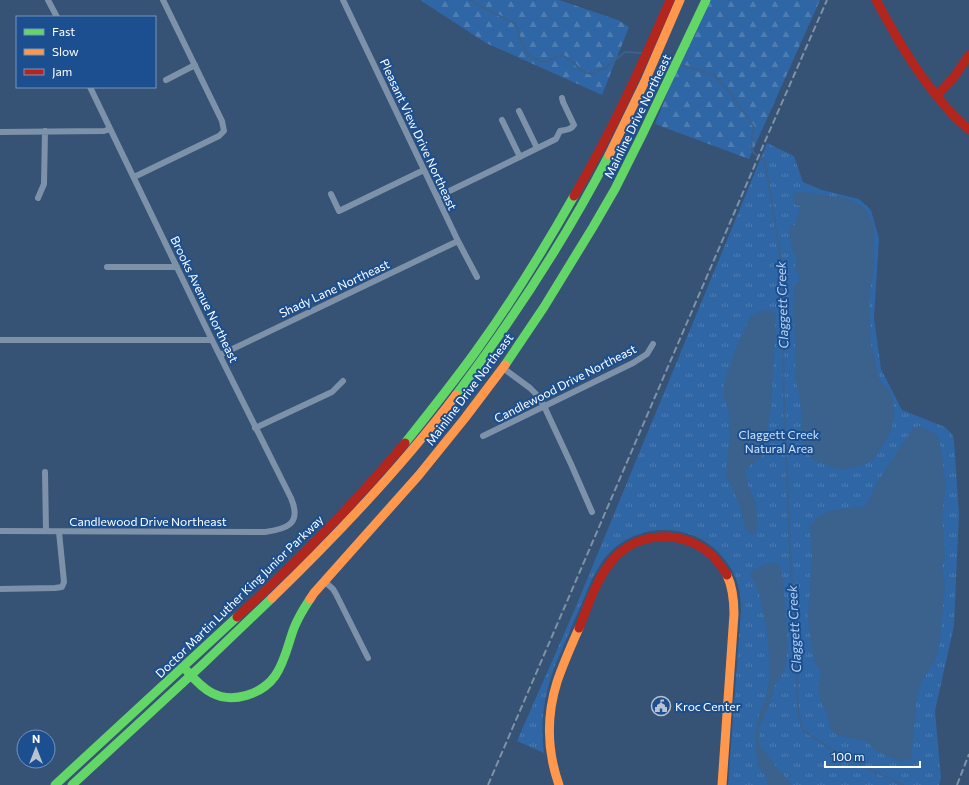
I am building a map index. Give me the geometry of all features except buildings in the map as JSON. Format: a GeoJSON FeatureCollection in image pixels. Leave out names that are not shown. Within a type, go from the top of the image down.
{"type":"FeatureCollection","features":[{"type":"Feature","properties":{"kind":"main road","name":"Doctor Martin Luther King Junior Parkway"},"geometry":{"type":"LineString","coordinates":[[55,785],[305,553],[393,458],[460,374],[519,289],[554,233],[588,173],[638,73],[670,0]]}},
{"type":"Feature","properties":{"kind":"main road","name":"Doctor Martin Luther King Junior Parkway"},"geometry":{"type":"LineString","coordinates":[[72,785],[271,600],[347,523],[412,450],[462,388],[511,320],[566,232],[608,156],[647,76],[680,0]]}},
{"type":"Feature","properties":{"kind":"main road","name":"Mainline Drive Northeast"},"geometry":{"type":"LineString","coordinates":[[183,667],[197,682],[212,693],[231,698],[251,694],[268,684],[280,666],[295,625],[304,607],[324,581],[418,475],[465,418],[503,368],[563,278],[636,148],[706,0]]}},
{"type":"Feature","properties":{"kind":"main road"},"geometry":{"type":"LineString","coordinates":[[876,0],[922,78],[936,96],[969,130]]}},
{"type":"Feature","properties":{"kind":"main road"},"geometry":{"type":"LineString","coordinates":[[936,96],[955,77],[969,56]]}},
{"type":"Feature","properties":{"kind":"main road"},"geometry":{"type":"LineString","coordinates":[[559,785],[551,752],[550,713],[552,699],[562,668],[600,578],[607,566],[626,548],[636,542],[649,538],[669,536],[687,540],[706,550],[722,566],[732,588],[734,614],[722,785]]}},
{"type":"Feature","properties":{"kind":"street"},"geometry":{"type":"LineString","coordinates":[[48,0],[56,16]]}},
{"type":"Feature","properties":{"kind":"street"},"geometry":{"type":"LineString","coordinates":[[134,177],[219,136],[224,131],[222,121],[163,0]]}},
{"type":"Feature","properties":{"kind":"street","name":"Pleasant View Drive Northeast"},"geometry":{"type":"LineString","coordinates":[[343,0],[458,241],[477,277]]}},
{"type":"Feature","properties":{"kind":"street"},"geometry":{"type":"LineString","coordinates":[[166,80],[195,65]]}},
{"type":"Feature","properties":{"kind":"street","name":"Brooks Avenue Northeast"},"geometry":{"type":"LineString","coordinates":[[90,88],[292,502],[294,514],[292,522]]}},
{"type":"Feature","properties":{"kind":"street"},"geometry":{"type":"LineString","coordinates":[[437,197],[556,139],[560,131],[569,129],[574,125],[562,98]]}},
{"type":"Feature","properties":{"kind":"street"},"geometry":{"type":"LineString","coordinates":[[519,111],[537,148]]}},
{"type":"Feature","properties":{"kind":"street"},"geometry":{"type":"LineString","coordinates":[[502,120],[520,157]]}},
{"type":"Feature","properties":{"kind":"street"},"geometry":{"type":"LineString","coordinates":[[0,132],[104,131],[110,129]]}},
{"type":"Feature","properties":{"kind":"street"},"geometry":{"type":"LineString","coordinates":[[38,198],[44,184],[45,131]]}},
{"type":"Feature","properties":{"kind":"street"},"geometry":{"type":"LineString","coordinates":[[331,194],[339,211],[424,170]]}},
{"type":"Feature","properties":{"kind":"street","name":"Shady Lane Northeast"},"geometry":{"type":"LineString","coordinates":[[220,355],[458,241]]}},
{"type":"Feature","properties":{"kind":"street"},"geometry":{"type":"LineString","coordinates":[[107,267],[177,267]]}},
{"type":"Feature","properties":{"kind":"street"},"geometry":{"type":"LineString","coordinates":[[0,340],[212,340]]}},
{"type":"Feature","properties":{"kind":"street","name":"Candlewood Drive Northeast"},"geometry":{"type":"LineString","coordinates":[[483,436],[641,359],[647,354],[653,344]]}},
{"type":"Feature","properties":{"kind":"street"},"geometry":{"type":"LineString","coordinates":[[503,368],[530,388],[544,406],[592,512]]}},
{"type":"Feature","properties":{"kind":"street"},"geometry":{"type":"LineString","coordinates":[[256,428],[332,392],[343,381]]}},
{"type":"Feature","properties":{"kind":"street"},"geometry":{"type":"LineString","coordinates":[[45,472],[46,531]]}},
{"type":"Feature","properties":{"kind":"street","name":"Candlewood Drive Northeast"},"geometry":{"type":"LineString","coordinates":[[0,532],[265,532],[283,529],[292,522]]}},
{"type":"Feature","properties":{"kind":"street"},"geometry":{"type":"LineString","coordinates":[[0,589],[62,587],[64,582],[59,532]]}},
{"type":"Feature","properties":{"kind":"street"},"geometry":{"type":"LineString","coordinates":[[324,581],[336,594],[368,658]]}},
{"type":"Feature","properties":{"kind":"green space"},"geometry":{"type":"Polygon","coordinates":[[[420,0],[559,0],[618,20],[629,27],[602,95],[486,43],[420,0]]]}},
{"type":"Feature","properties":{"kind":"green space"},"geometry":{"type":"Polygon","coordinates":[[[704,0],[820,0],[749,159],[655,124],[704,0]]]}},
{"type":"Feature","properties":{"kind":"green space","name":"Claggett Creek Natural Area"},"geometry":{"type":"Polygon","coordinates":[[[767,143],[794,156],[803,182],[822,190],[859,199],[871,210],[879,239],[874,318],[881,369],[902,410],[945,427],[952,434],[954,440],[959,514],[954,626],[935,711],[941,778],[939,785],[728,785],[741,610],[738,586],[728,564],[716,550],[701,539],[685,533],[668,530],[650,531],[633,536],[617,546],[604,559],[593,577],[554,668],[545,699],[542,731],[544,753],[517,741],[574,611],[767,143]]]}},
{"type":"Feature","properties":{"kind":"shaded area"},"geometry":{"type":"Polygon","coordinates":[[[799,192],[842,197],[854,202],[862,206],[867,212],[873,225],[874,263],[869,301],[871,344],[880,381],[890,392],[893,401],[894,414],[892,428],[883,445],[873,460],[860,466],[844,469],[832,467],[815,461],[804,450],[800,398],[795,377],[796,361],[793,293],[794,285],[799,281],[800,276],[795,268],[797,259],[792,247],[790,236],[790,227],[795,225],[800,206],[793,203],[794,194],[799,192]]]}},
{"type":"Feature","properties":{"kind":"shaded area"},"geometry":{"type":"Polygon","coordinates":[[[770,310],[776,314],[771,410],[761,458],[750,465],[746,472],[748,485],[756,504],[756,533],[752,535],[745,529],[741,509],[726,475],[730,415],[724,397],[724,383],[733,356],[750,317],[761,311],[770,310]]]}},
{"type":"Feature","properties":{"kind":"shaded area"},"geometry":{"type":"Polygon","coordinates":[[[919,426],[932,432],[938,437],[941,448],[946,486],[942,515],[945,561],[942,566],[945,585],[940,641],[935,660],[922,681],[917,695],[911,759],[901,762],[876,751],[866,741],[837,735],[830,728],[828,715],[820,700],[818,686],[821,672],[815,663],[808,618],[812,556],[810,526],[816,518],[831,510],[864,507],[871,497],[876,484],[913,428],[919,426]]]}},
{"type":"Feature","properties":{"kind":"shaded area"},"geometry":{"type":"Polygon","coordinates":[[[769,563],[777,563],[781,568],[788,645],[785,668],[775,686],[759,727],[759,744],[792,785],[768,785],[766,777],[758,766],[755,739],[758,718],[767,696],[770,670],[767,630],[759,593],[750,573],[769,563]]]}},
{"type":"Feature","properties":{"kind":"waterway","name":"Claggett Creek"},"geometry":{"type":"LineString","coordinates":[[471,0],[516,24],[520,39],[529,56],[544,62],[562,55],[573,62],[582,71],[591,74],[605,68],[625,52],[642,53]]}},
{"type":"Feature","properties":{"kind":"waterway","name":"Claggett Creek"},"geometry":{"type":"LineString","coordinates":[[660,57],[674,63]]}},
{"type":"Feature","properties":{"kind":"waterway","name":"Claggett Creek"},"geometry":{"type":"LineString","coordinates":[[678,64],[714,75],[728,90],[754,127],[751,141],[753,152],[765,161],[782,265],[784,407],[790,550],[797,664],[798,713],[803,730],[829,748],[903,785]]}},
{"type":"Feature","properties":{"kind":"railway"},"geometry":{"type":"LineString","coordinates":[[488,785],[827,0]]}},
{"type":"Feature","properties":{"kind":"railway"},"geometry":{"type":"LineString","coordinates":[[957,785],[969,754]]}},
{"type":"Feature","properties":{"kind":"traffic: fast"},"geometry":{"type":"LineString","coordinates":[[505,365],[544,307],[615,189],[706,0]]}},
{"type":"Feature","properties":{"kind":"traffic: fast"},"geometry":{"type":"LineString","coordinates":[[456,395],[518,308],[575,218],[609,155]]}},
{"type":"Feature","properties":{"kind":"traffic: fast"},"geometry":{"type":"LineString","coordinates":[[405,443],[450,386],[489,332],[527,275],[574,196]]}},
{"type":"Feature","properties":{"kind":"traffic: fast"},"geometry":{"type":"LineString","coordinates":[[72,785],[272,598]]}},
{"type":"Feature","properties":{"kind":"traffic: fast"},"geometry":{"type":"LineString","coordinates":[[187,671],[205,689],[220,696],[229,698],[238,697],[263,688],[278,671],[284,659],[296,624],[310,599]]}},
{"type":"Feature","properties":{"kind":"traffic: fast"},"geometry":{"type":"LineString","coordinates":[[55,785],[237,617]]}},
{"type":"Feature","properties":{"kind":"traffic: slow"},"geometry":{"type":"LineString","coordinates":[[609,155],[645,81],[680,0]]}},
{"type":"Feature","properties":{"kind":"traffic: slow"},"geometry":{"type":"LineString","coordinates":[[310,599],[419,475],[505,365]]}},
{"type":"Feature","properties":{"kind":"traffic: slow"},"geometry":{"type":"LineString","coordinates":[[272,598],[391,475],[456,395]]}},
{"type":"Feature","properties":{"kind":"traffic: slow"},"geometry":{"type":"LineString","coordinates":[[722,785],[734,614],[733,594],[727,575]]}},
{"type":"Feature","properties":{"kind":"traffic: slow"},"geometry":{"type":"LineString","coordinates":[[559,785],[550,747],[549,734],[551,708],[559,675],[579,628]]}},
{"type":"Feature","properties":{"kind":"traffic: jam"},"geometry":{"type":"LineString","coordinates":[[574,196],[601,148],[625,100],[670,0]]}},
{"type":"Feature","properties":{"kind":"traffic: jam"},"geometry":{"type":"LineString","coordinates":[[876,0],[914,65],[947,109],[969,130]]}},
{"type":"Feature","properties":{"kind":"traffic: jam"},"geometry":{"type":"LineString","coordinates":[[936,96],[954,77],[969,55]]}},
{"type":"Feature","properties":{"kind":"traffic: jam"},"geometry":{"type":"LineString","coordinates":[[237,617],[324,533],[405,443]]}},
{"type":"Feature","properties":{"kind":"traffic: jam"},"geometry":{"type":"LineString","coordinates":[[579,628],[601,577],[611,562],[621,552],[644,540],[657,537],[670,537],[684,540],[696,545],[714,557],[727,575]]}},
{"type":"Feature","properties":{"kind":"place","name":"Kroc Center"},"geometry":{"type":"Point","coordinates":[661,706]}}]}
